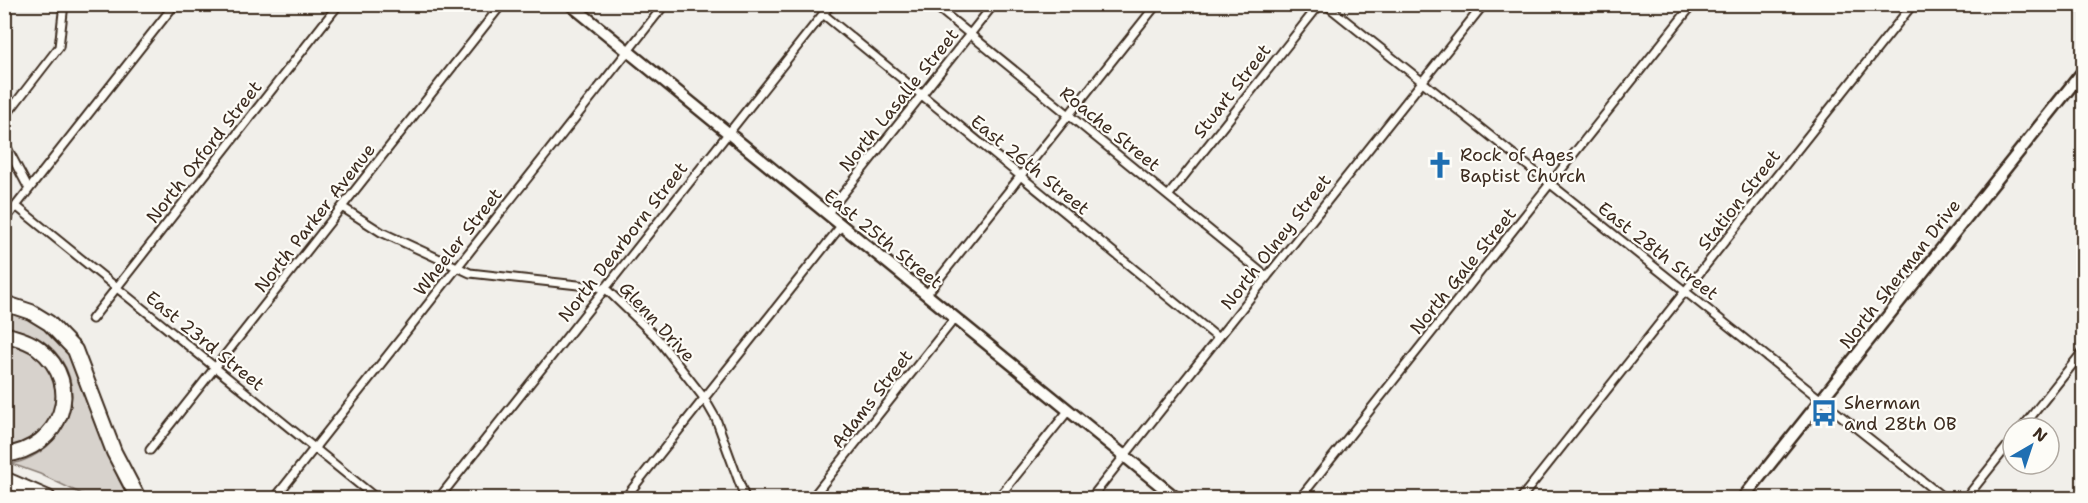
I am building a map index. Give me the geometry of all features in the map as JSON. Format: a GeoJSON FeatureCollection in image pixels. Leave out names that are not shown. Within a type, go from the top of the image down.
{"type":"FeatureCollection","features":[{"type":"Feature","properties":{"kind":"highway"},"geometry":{"type":"LineString","coordinates":[[4,303],[31,312],[50,323],[75,350],[114,452],[138,498]]}},
{"type":"Feature","properties":{"kind":"highway"},"geometry":{"type":"LineString","coordinates":[[4,334],[28,342],[45,354],[55,366],[63,390],[62,407],[51,432],[31,448],[4,455]]}},
{"type":"Feature","properties":{"kind":"highway"},"geometry":{"type":"LineString","coordinates":[[4,479],[48,498]]}},
{"type":"Feature","properties":{"kind":"street"},"geometry":{"type":"LineString","coordinates":[[4,118],[58,48],[64,4]]}},
{"type":"Feature","properties":{"kind":"street"},"geometry":{"type":"LineString","coordinates":[[4,221],[175,4]]}},
{"type":"Feature","properties":{"kind":"street","name":"North Oxford Street"},"geometry":{"type":"LineString","coordinates":[[92,319],[339,4]]}},
{"type":"Feature","properties":{"kind":"street","name":"North Parker Avenue"},"geometry":{"type":"LineString","coordinates":[[150,450],[502,4]]}},
{"type":"Feature","properties":{"kind":"street","name":"East 25th Street"},"geometry":{"type":"LineString","coordinates":[[570,4],[1176,498]]}},
{"type":"Feature","properties":{"kind":"street","name":"Wheeler Street"},"geometry":{"type":"LineString","coordinates":[[275,498],[664,4]]}},
{"type":"Feature","properties":{"kind":"street","name":"North Dearborn Street"},"geometry":{"type":"LineString","coordinates":[[439,498],[831,4]]}},
{"type":"Feature","properties":{"kind":"street","name":"Roache Street"},"geometry":{"type":"LineString","coordinates":[[933,4],[1267,277]]}},
{"type":"Feature","properties":{"kind":"street","name":"North Lasalle Street"},"geometry":{"type":"LineString","coordinates":[[827,214],[994,4]]}},
{"type":"Feature","properties":{"kind":"street"},"geometry":{"type":"LineString","coordinates":[[926,295],[1156,4]]}},
{"type":"Feature","properties":{"kind":"street","name":"Stuart Street"},"geometry":{"type":"LineString","coordinates":[[1168,196],[1320,4]]}},
{"type":"Feature","properties":{"kind":"street","name":"East 28th Street"},"geometry":{"type":"LineString","coordinates":[[1325,4],[1944,498]]}},
{"type":"Feature","properties":{"kind":"street","name":"North Olney Street"},"geometry":{"type":"LineString","coordinates":[[1091,498],[1484,4]]}},
{"type":"Feature","properties":{"kind":"street","name":"North Gale Street"},"geometry":{"type":"LineString","coordinates":[[1300,498],[1693,4]]}},
{"type":"Feature","properties":{"kind":"street","name":"Station Street"},"geometry":{"type":"LineString","coordinates":[[1521,498],[1913,4]]}},
{"type":"Feature","properties":{"kind":"street","name":"East 26th Street"},"geometry":{"type":"LineString","coordinates":[[823,14],[1218,338]]}},
{"type":"Feature","properties":{"kind":"street","name":"North Sherman Drive"},"geometry":{"type":"LineString","coordinates":[[1743,498],[2084,70]]}},
{"type":"Feature","properties":{"kind":"street"},"geometry":{"type":"LineString","coordinates":[[4,142],[29,189]]}},
{"type":"Feature","properties":{"kind":"street","name":"East 23rd Street"},"geometry":{"type":"LineString","coordinates":[[16,206],[376,498]]}},
{"type":"Feature","properties":{"kind":"street","name":"Glenn Drive"},"geometry":{"type":"LineString","coordinates":[[342,207],[381,232],[456,268],[489,277],[605,288],[657,338],[704,398],[716,419],[745,498]]}},
{"type":"Feature","properties":{"kind":"street"},"geometry":{"type":"LineString","coordinates":[[625,498],[841,226]]}},
{"type":"Feature","properties":{"kind":"street","name":"Adams Street"},"geometry":{"type":"LineString","coordinates":[[812,498],[955,318]]}},
{"type":"Feature","properties":{"kind":"street"},"geometry":{"type":"LineString","coordinates":[[2032,416],[2084,350]]}},
{"type":"Feature","properties":{"kind":"street"},"geometry":{"type":"LineString","coordinates":[[998,498],[1068,411]]}},
{"type":"Feature","properties":{"kind":"street"},"geometry":{"type":"LineString","coordinates":[[1966,498],[2001,454]]}},
{"type":"Feature","properties":{"kind":"shaded area"},"geometry":{"type":"Polygon","coordinates":[[[4,309],[28,317],[64,341],[119,480],[129,498],[90,498],[40,474],[12,464],[32,457],[48,446],[60,431],[68,414],[72,396],[70,378],[62,360],[47,344],[37,338],[5,326],[4,309]]]}},
{"type":"Feature","properties":{"kind":"shaded area"},"geometry":{"type":"Polygon","coordinates":[[[5,339],[31,348],[42,358],[55,384],[56,397],[55,411],[40,434],[24,444],[5,449],[5,339]]]}},
{"type":"Feature","properties":{"kind":"place","name":"Rock of Ages Baptist Church"},"geometry":{"type":"Point","coordinates":[1440,165]}},
{"type":"Feature","properties":{"kind":"place","name":"Sherman and 28th OB"},"geometry":{"type":"Point","coordinates":[1824,413]}}]}
